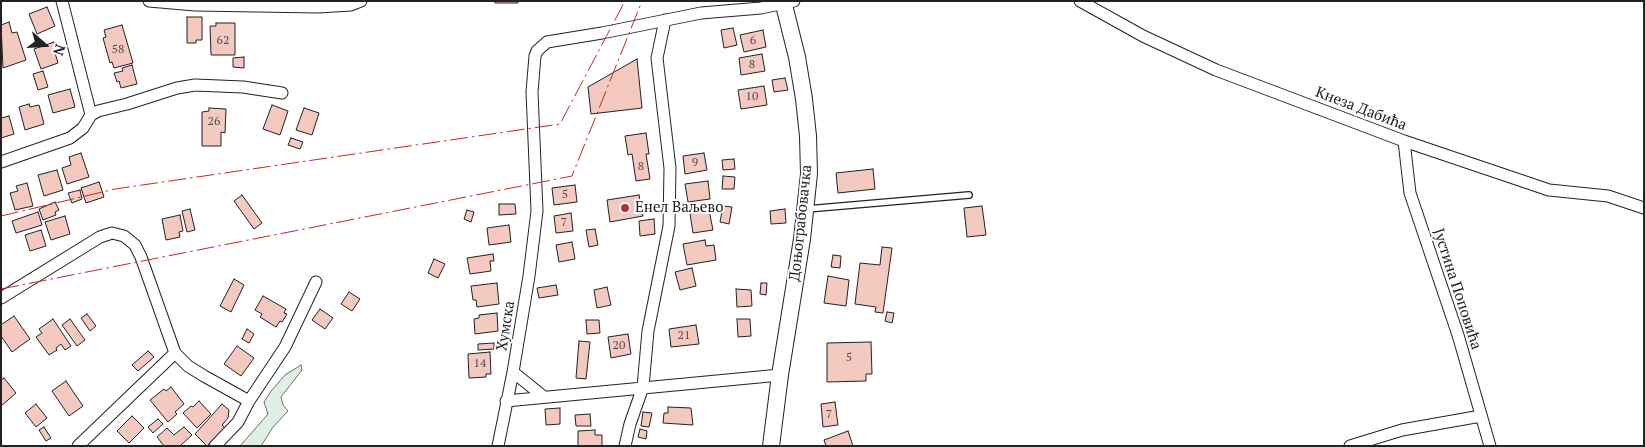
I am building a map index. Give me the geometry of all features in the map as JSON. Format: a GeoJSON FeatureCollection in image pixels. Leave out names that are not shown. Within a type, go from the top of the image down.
{"type":"FeatureCollection","features":[{"type":"Feature","properties":{"kind":"street"},"geometry":{"type":"LineString","coordinates":[[62,1],[91,115]]}},
{"type":"Feature","properties":{"kind":"street"},"geometry":{"type":"LineString","coordinates":[[149,1],[195,5],[318,7],[352,6],[361,1]]}},
{"type":"Feature","properties":{"kind":"street","name":"Кнеза Дабића"},"geometry":{"type":"LineString","coordinates":[[1080,1],[1143,36],[1216,70],[1404,141],[1550,190],[1608,196],[1644,208]]}},
{"type":"Feature","properties":{"kind":"street","name":"Хумска"},"geometry":{"type":"LineString","coordinates":[[498,446],[529,276],[537,211],[532,92],[534,56],[537,51],[547,42],[701,12],[760,8],[787,2]]}},
{"type":"Feature","properties":{"kind":"street","name":"Доњограбовачка"},"geometry":{"type":"LineString","coordinates":[[771,446],[780,375],[802,239],[808,174],[808,136],[787,2]]}},
{"type":"Feature","properties":{"kind":"street"},"geometry":{"type":"LineString","coordinates":[[625,446],[643,387],[648,331],[669,226],[670,168],[657,58],[665,20]]}},
{"type":"Feature","properties":{"kind":"street"},"geometry":{"type":"LineString","coordinates":[[1,162],[70,138],[83,128],[91,115],[98,110],[127,104],[177,88],[195,85],[243,87],[282,93]]}},
{"type":"Feature","properties":{"kind":"street","name":"Јустина Поповића"},"geometry":{"type":"LineString","coordinates":[[1404,141],[1410,193],[1458,335],[1490,446]]}},
{"type":"Feature","properties":{"kind":"street"},"geometry":{"type":"LineString","coordinates":[[1,298],[100,236],[112,233],[124,236],[135,245],[142,257],[175,353],[188,366],[249,401]]}},
{"type":"Feature","properties":{"kind":"street"},"geometry":{"type":"LineString","coordinates":[[215,446],[238,422],[249,401],[285,347],[316,282]]}},
{"type":"Feature","properties":{"kind":"street"},"geometry":{"type":"LineString","coordinates":[[78,446],[175,353]]}},
{"type":"Feature","properties":{"kind":"street"},"geometry":{"type":"LineString","coordinates":[[513,372],[544,397]]}},
{"type":"Feature","properties":{"kind":"street"},"geometry":{"type":"LineString","coordinates":[[506,401],[780,375]]}},
{"type":"Feature","properties":{"kind":"street"},"geometry":{"type":"LineString","coordinates":[[1350,446],[1402,430],[1481,416]]}},
{"type":"Feature","properties":{"kind":"lane"},"geometry":{"type":"LineString","coordinates":[[805,209],[969,195]]}},
{"type":"Feature","properties":{"kind":"green space"},"geometry":{"type":"Polygon","coordinates":[[[301,365],[302,370],[281,397],[283,405],[288,411],[273,427],[261,446],[240,446],[268,414],[264,402],[271,391],[285,375],[301,365]]]}},
{"type":"Feature","properties":{"kind":"building"},"geometry":{"type":"Polygon","coordinates":[[[495,1],[518,1],[518,3],[495,3],[495,1]]]}},
{"type":"Feature","properties":{"kind":"building"},"geometry":{"type":"Polygon","coordinates":[[[47,7],[55,26],[37,34],[29,14],[47,7]]]}},
{"type":"Feature","properties":{"kind":"building"},"geometry":{"type":"Polygon","coordinates":[[[187,17],[202,17],[202,40],[196,40],[196,43],[187,43],[187,17]]]}},
{"type":"Feature","properties":{"kind":"building"},"geometry":{"type":"Polygon","coordinates":[[[9,22],[12,33],[17,32],[26,60],[3,68],[1,25],[9,22]]]}},
{"type":"Feature","properties":{"kind":"building"},"geometry":{"type":"Polygon","coordinates":[[[216,23],[235,23],[235,55],[211,55],[210,26],[216,26],[216,23]]]}},
{"type":"Feature","properties":{"kind":"building"},"geometry":{"type":"Polygon","coordinates":[[[122,25],[133,63],[114,68],[112,62],[110,63],[103,38],[106,37],[104,30],[122,25]]]}},
{"type":"Feature","properties":{"kind":"building"},"geometry":{"type":"Polygon","coordinates":[[[733,28],[737,45],[724,48],[721,30],[733,28]]]}},
{"type":"Feature","properties":{"kind":"building"},"geometry":{"type":"Polygon","coordinates":[[[763,30],[766,47],[744,52],[740,35],[763,30]]]}},
{"type":"Feature","properties":{"kind":"building"},"geometry":{"type":"Polygon","coordinates":[[[54,42],[58,63],[41,69],[34,49],[54,42]]]}},
{"type":"Feature","properties":{"kind":"building"},"geometry":{"type":"Polygon","coordinates":[[[762,54],[765,71],[741,75],[739,58],[762,54]]]}},
{"type":"Feature","properties":{"kind":"building"},"geometry":{"type":"Polygon","coordinates":[[[244,57],[244,68],[233,67],[233,58],[244,57]]]}},
{"type":"Feature","properties":{"kind":"building"},"geometry":{"type":"Polygon","coordinates":[[[637,59],[642,108],[591,114],[588,87],[637,59]]]}},
{"type":"Feature","properties":{"kind":"building"},"geometry":{"type":"Polygon","coordinates":[[[132,65],[137,84],[121,88],[114,73],[123,71],[122,68],[132,65]]]}},
{"type":"Feature","properties":{"kind":"building"},"geometry":{"type":"Polygon","coordinates":[[[43,71],[48,87],[38,90],[33,74],[43,71]]]}},
{"type":"Feature","properties":{"kind":"building"},"geometry":{"type":"Polygon","coordinates":[[[785,78],[788,90],[774,92],[772,80],[785,78]]]}},
{"type":"Feature","properties":{"kind":"building"},"geometry":{"type":"Polygon","coordinates":[[[764,86],[767,105],[741,109],[738,90],[764,86]]]}},
{"type":"Feature","properties":{"kind":"building"},"geometry":{"type":"Polygon","coordinates":[[[70,89],[75,107],[53,113],[48,95],[70,89]]]}},
{"type":"Feature","properties":{"kind":"building"},"geometry":{"type":"Polygon","coordinates":[[[29,104],[30,107],[39,105],[44,124],[25,130],[19,107],[29,104]]]}},
{"type":"Feature","properties":{"kind":"building"},"geometry":{"type":"Polygon","coordinates":[[[272,105],[288,111],[280,135],[263,129],[272,105]]]}},
{"type":"Feature","properties":{"kind":"building"},"geometry":{"type":"Polygon","coordinates":[[[209,108],[226,109],[225,133],[221,132],[221,146],[202,146],[202,112],[209,111],[209,108]]]}},
{"type":"Feature","properties":{"kind":"building"},"geometry":{"type":"Polygon","coordinates":[[[304,108],[319,113],[312,135],[296,130],[304,108]]]}},
{"type":"Feature","properties":{"kind":"building"},"geometry":{"type":"Polygon","coordinates":[[[9,116],[14,134],[1,138],[1,118],[9,116]]]}},
{"type":"Feature","properties":{"kind":"building"},"geometry":{"type":"Polygon","coordinates":[[[646,133],[649,154],[646,154],[650,179],[636,181],[632,154],[628,155],[625,136],[646,133]]]}},
{"type":"Feature","properties":{"kind":"building"},"geometry":{"type":"Polygon","coordinates":[[[291,138],[303,142],[300,149],[288,145],[291,138]]]}},
{"type":"Feature","properties":{"kind":"building"},"geometry":{"type":"Polygon","coordinates":[[[81,153],[89,177],[67,184],[62,168],[71,165],[69,157],[81,153]]]}},
{"type":"Feature","properties":{"kind":"building"},"geometry":{"type":"Polygon","coordinates":[[[704,153],[707,170],[685,174],[683,156],[704,153]]]}},
{"type":"Feature","properties":{"kind":"building"},"geometry":{"type":"Polygon","coordinates":[[[734,159],[735,169],[723,170],[722,160],[734,159]]]}},
{"type":"Feature","properties":{"kind":"building"},"geometry":{"type":"Polygon","coordinates":[[[873,169],[875,189],[838,193],[836,173],[873,169]]]}},
{"type":"Feature","properties":{"kind":"building"},"geometry":{"type":"Polygon","coordinates":[[[57,170],[63,190],[44,196],[38,175],[57,170]]]}},
{"type":"Feature","properties":{"kind":"building"},"geometry":{"type":"Polygon","coordinates":[[[723,176],[735,177],[734,189],[722,189],[723,176]]]}},
{"type":"Feature","properties":{"kind":"building"},"geometry":{"type":"Polygon","coordinates":[[[708,181],[710,199],[688,202],[685,184],[708,181]]]}},
{"type":"Feature","properties":{"kind":"building"},"geometry":{"type":"Polygon","coordinates":[[[99,182],[104,197],[86,203],[81,188],[99,182]]]}},
{"type":"Feature","properties":{"kind":"building"},"geometry":{"type":"Polygon","coordinates":[[[27,183],[33,206],[15,210],[10,193],[18,191],[16,186],[27,183]]]}},
{"type":"Feature","properties":{"kind":"building"},"geometry":{"type":"Polygon","coordinates":[[[575,185],[577,202],[554,205],[552,188],[575,185]]]}},
{"type":"Feature","properties":{"kind":"building"},"geometry":{"type":"Polygon","coordinates":[[[80,190],[82,199],[72,203],[68,193],[80,190]]]}},
{"type":"Feature","properties":{"kind":"building"},"geometry":{"type":"Polygon","coordinates":[[[242,195],[262,223],[254,229],[234,201],[242,195]]]}},
{"type":"Feature","properties":{"kind":"building","name":"Енел Ваљево"},"geometry":{"type":"Polygon","coordinates":[[[639,195],[643,216],[610,222],[607,200],[639,195]]]}},
{"type":"Feature","properties":{"kind":"building"},"geometry":{"type":"Polygon","coordinates":[[[55,202],[59,210],[55,212],[56,215],[43,220],[39,209],[55,202]]]}},
{"type":"Feature","properties":{"kind":"building"},"geometry":{"type":"Polygon","coordinates":[[[499,204],[515,204],[516,214],[499,215],[499,204]]]}},
{"type":"Feature","properties":{"kind":"building"},"geometry":{"type":"Polygon","coordinates":[[[723,206],[732,207],[729,224],[720,222],[723,206]]]}},
{"type":"Feature","properties":{"kind":"building"},"geometry":{"type":"Polygon","coordinates":[[[982,206],[986,235],[967,237],[964,208],[982,206]]]}},
{"type":"Feature","properties":{"kind":"building"},"geometry":{"type":"Polygon","coordinates":[[[190,209],[195,230],[187,232],[182,211],[190,209]]]}},
{"type":"Feature","properties":{"kind":"building"},"geometry":{"type":"Polygon","coordinates":[[[785,209],[786,223],[771,224],[770,211],[785,209]]]}},
{"type":"Feature","properties":{"kind":"building"},"geometry":{"type":"Polygon","coordinates":[[[467,210],[474,212],[471,222],[464,219],[467,210]]]}},
{"type":"Feature","properties":{"kind":"building"},"geometry":{"type":"Polygon","coordinates":[[[709,210],[713,230],[693,233],[690,214],[709,210]]]}},
{"type":"Feature","properties":{"kind":"building"},"geometry":{"type":"Polygon","coordinates":[[[38,212],[42,225],[16,233],[12,221],[38,212]]]}},
{"type":"Feature","properties":{"kind":"building"},"geometry":{"type":"Polygon","coordinates":[[[571,213],[573,231],[556,233],[554,216],[571,213]]]}},
{"type":"Feature","properties":{"kind":"building"},"geometry":{"type":"Polygon","coordinates":[[[180,215],[183,231],[179,232],[180,237],[166,240],[162,219],[180,215]]]}},
{"type":"Feature","properties":{"kind":"building"},"geometry":{"type":"Polygon","coordinates":[[[65,216],[70,234],[51,240],[45,222],[65,216]]]}},
{"type":"Feature","properties":{"kind":"building"},"geometry":{"type":"Polygon","coordinates":[[[654,219],[655,234],[640,236],[639,221],[654,219]]]}},
{"type":"Feature","properties":{"kind":"building"},"geometry":{"type":"Polygon","coordinates":[[[509,225],[511,242],[489,245],[487,228],[509,225]]]}},
{"type":"Feature","properties":{"kind":"building"},"geometry":{"type":"Polygon","coordinates":[[[595,229],[598,245],[589,247],[586,230],[595,229]]]}},
{"type":"Feature","properties":{"kind":"building"},"geometry":{"type":"Polygon","coordinates":[[[41,230],[46,246],[30,251],[25,235],[41,230]]]}},
{"type":"Feature","properties":{"kind":"building"},"geometry":{"type":"Polygon","coordinates":[[[705,240],[706,246],[714,245],[716,260],[687,265],[683,244],[705,240]]]}},
{"type":"Feature","properties":{"kind":"building"},"geometry":{"type":"Polygon","coordinates":[[[572,242],[575,259],[559,262],[556,245],[572,242]]]}},
{"type":"Feature","properties":{"kind":"building"},"geometry":{"type":"Polygon","coordinates":[[[882,247],[892,248],[883,313],[875,312],[876,307],[855,304],[860,263],[880,265],[882,247]]]}},
{"type":"Feature","properties":{"kind":"building"},"geometry":{"type":"Polygon","coordinates":[[[493,254],[494,261],[490,261],[491,271],[470,274],[467,258],[493,254]]]}},
{"type":"Feature","properties":{"kind":"building"},"geometry":{"type":"Polygon","coordinates":[[[833,255],[841,256],[840,268],[831,267],[833,255]]]}},
{"type":"Feature","properties":{"kind":"building"},"geometry":{"type":"Polygon","coordinates":[[[434,259],[445,264],[438,278],[428,273],[434,259]]]}},
{"type":"Feature","properties":{"kind":"building"},"geometry":{"type":"Polygon","coordinates":[[[692,268],[696,286],[680,290],[675,272],[692,268]]]}},
{"type":"Feature","properties":{"kind":"building"},"geometry":{"type":"Polygon","coordinates":[[[828,276],[849,280],[846,306],[824,303],[828,276]]]}},
{"type":"Feature","properties":{"kind":"building"},"geometry":{"type":"Polygon","coordinates":[[[234,279],[244,285],[231,312],[220,306],[234,279]]]}},
{"type":"Feature","properties":{"kind":"building"},"geometry":{"type":"Polygon","coordinates":[[[497,283],[499,304],[477,307],[476,300],[473,300],[471,286],[497,283]]]}},
{"type":"Feature","properties":{"kind":"building"},"geometry":{"type":"Polygon","coordinates":[[[761,283],[767,283],[766,295],[760,294],[761,283]]]}},
{"type":"Feature","properties":{"kind":"building"},"geometry":{"type":"Polygon","coordinates":[[[556,285],[558,295],[539,298],[537,288],[556,285]]]}},
{"type":"Feature","properties":{"kind":"building"},"geometry":{"type":"Polygon","coordinates":[[[607,287],[611,305],[597,308],[594,290],[607,287]]]}},
{"type":"Feature","properties":{"kind":"building"},"geometry":{"type":"Polygon","coordinates":[[[736,289],[751,290],[752,306],[737,307],[736,289]]]}},
{"type":"Feature","properties":{"kind":"building"},"geometry":{"type":"Polygon","coordinates":[[[349,292],[360,299],[352,311],[341,304],[349,292]]]}},
{"type":"Feature","properties":{"kind":"building"},"geometry":{"type":"Polygon","coordinates":[[[263,296],[286,309],[284,313],[287,314],[276,327],[260,317],[262,314],[255,310],[263,296]]]}},
{"type":"Feature","properties":{"kind":"building"},"geometry":{"type":"Polygon","coordinates":[[[320,309],[333,318],[325,329],[312,320],[320,309]]]}},
{"type":"Feature","properties":{"kind":"building"},"geometry":{"type":"Polygon","coordinates":[[[887,312],[894,313],[892,323],[885,321],[887,312]]]}},
{"type":"Feature","properties":{"kind":"building"},"geometry":{"type":"Polygon","coordinates":[[[497,313],[498,331],[475,334],[474,319],[479,318],[479,315],[497,313]]]}},
{"type":"Feature","properties":{"kind":"building"},"geometry":{"type":"Polygon","coordinates":[[[87,314],[96,326],[90,331],[81,318],[87,314]]]}},
{"type":"Feature","properties":{"kind":"building"},"geometry":{"type":"Polygon","coordinates":[[[14,316],[30,339],[12,352],[1,336],[1,325],[14,316]]]}},
{"type":"Feature","properties":{"kind":"building"},"geometry":{"type":"Polygon","coordinates":[[[53,319],[71,346],[65,350],[61,344],[56,348],[57,350],[49,355],[36,337],[42,333],[39,329],[53,319]]]}},
{"type":"Feature","properties":{"kind":"building"},"geometry":{"type":"Polygon","coordinates":[[[70,319],[85,340],[77,346],[62,325],[70,319]]]}},
{"type":"Feature","properties":{"kind":"building"},"geometry":{"type":"Polygon","coordinates":[[[737,319],[750,319],[751,336],[738,337],[737,319]]]}},
{"type":"Feature","properties":{"kind":"building"},"geometry":{"type":"Polygon","coordinates":[[[586,320],[599,320],[600,333],[587,334],[586,320]]]}},
{"type":"Feature","properties":{"kind":"building"},"geometry":{"type":"Polygon","coordinates":[[[696,325],[699,344],[671,347],[669,329],[696,325]]]}},
{"type":"Feature","properties":{"kind":"building"},"geometry":{"type":"Polygon","coordinates":[[[247,329],[254,334],[249,343],[242,339],[247,329]]]}},
{"type":"Feature","properties":{"kind":"building"},"geometry":{"type":"Polygon","coordinates":[[[628,334],[631,354],[611,358],[608,337],[628,334]]]}},
{"type":"Feature","properties":{"kind":"building"},"geometry":{"type":"Polygon","coordinates":[[[579,341],[590,342],[586,379],[576,378],[579,341]]]}},
{"type":"Feature","properties":{"kind":"building"},"geometry":{"type":"Polygon","coordinates":[[[871,342],[872,374],[866,374],[866,381],[827,382],[827,343],[871,342]]]}},
{"type":"Feature","properties":{"kind":"building"},"geometry":{"type":"Polygon","coordinates":[[[494,343],[494,349],[478,350],[478,344],[494,343]]]}},
{"type":"Feature","properties":{"kind":"building"},"geometry":{"type":"Polygon","coordinates":[[[237,346],[254,358],[241,376],[224,364],[237,346]]]}},
{"type":"Feature","properties":{"kind":"building"},"geometry":{"type":"Polygon","coordinates":[[[148,351],[154,357],[138,371],[132,365],[148,351]]]}},
{"type":"Feature","properties":{"kind":"building"},"geometry":{"type":"Polygon","coordinates":[[[490,352],[491,374],[486,374],[486,377],[469,378],[468,354],[490,352]]]}},
{"type":"Feature","properties":{"kind":"building"},"geometry":{"type":"Polygon","coordinates":[[[4,378],[16,393],[1,406],[1,380],[4,378]]]}},
{"type":"Feature","properties":{"kind":"building"},"geometry":{"type":"Polygon","coordinates":[[[66,381],[83,406],[69,416],[52,391],[66,381]]]}},
{"type":"Feature","properties":{"kind":"building"},"geometry":{"type":"Polygon","coordinates":[[[171,387],[184,404],[168,422],[150,400],[164,389],[166,391],[171,387]]]}},
{"type":"Feature","properties":{"kind":"building"},"geometry":{"type":"Polygon","coordinates":[[[199,401],[211,414],[197,428],[183,413],[199,401]]]}},
{"type":"Feature","properties":{"kind":"building"},"geometry":{"type":"Polygon","coordinates":[[[835,402],[838,425],[823,427],[821,404],[835,402]]]}},
{"type":"Feature","properties":{"kind":"building"},"geometry":{"type":"Polygon","coordinates":[[[36,404],[47,418],[36,427],[25,413],[36,404]]]}},
{"type":"Feature","properties":{"kind":"building"},"geometry":{"type":"Polygon","coordinates":[[[222,404],[229,410],[228,418],[222,425],[225,428],[207,446],[195,434],[222,404]]]}},
{"type":"Feature","properties":{"kind":"building"},"geometry":{"type":"Polygon","coordinates":[[[668,407],[691,408],[693,425],[663,423],[664,413],[668,413],[668,407]]]}},
{"type":"Feature","properties":{"kind":"building"},"geometry":{"type":"Polygon","coordinates":[[[560,408],[560,424],[546,425],[545,409],[560,408]]]}},
{"type":"Feature","properties":{"kind":"building"},"geometry":{"type":"Polygon","coordinates":[[[643,412],[652,413],[649,427],[641,426],[643,412]]]}},
{"type":"Feature","properties":{"kind":"building"},"geometry":{"type":"Polygon","coordinates":[[[590,414],[591,426],[576,426],[575,415],[590,414]]]}},
{"type":"Feature","properties":{"kind":"building"},"geometry":{"type":"Polygon","coordinates":[[[132,416],[144,428],[129,443],[117,431],[132,416]]]}},
{"type":"Feature","properties":{"kind":"building"},"geometry":{"type":"Polygon","coordinates":[[[158,419],[163,424],[153,433],[148,427],[158,419]]]}},
{"type":"Feature","properties":{"kind":"building"},"geometry":{"type":"Polygon","coordinates":[[[44,427],[51,438],[46,441],[39,430],[44,427]]]}},
{"type":"Feature","properties":{"kind":"building"},"geometry":{"type":"Polygon","coordinates":[[[184,427],[192,435],[180,446],[164,446],[157,437],[167,428],[174,435],[184,427]]]}},
{"type":"Feature","properties":{"kind":"building"},"geometry":{"type":"Polygon","coordinates":[[[640,429],[647,431],[646,439],[638,437],[640,429]]]}},
{"type":"Feature","properties":{"kind":"building"},"geometry":{"type":"Polygon","coordinates":[[[595,430],[595,435],[602,435],[602,446],[578,446],[578,431],[595,430]]]}},
{"type":"Feature","properties":{"kind":"building"},"geometry":{"type":"Polygon","coordinates":[[[848,431],[853,446],[826,446],[824,440],[848,431]]]}},
{"type":"Feature","properties":{"kind":"power"},"geometry":{"type":"LineString","coordinates":[[1,216],[115,189],[560,124],[625,1]]}},
{"type":"Feature","properties":{"kind":"power"},"geometry":{"type":"LineString","coordinates":[[1,289],[572,176],[642,1]]}},
{"type":"Feature","properties":{"kind":"place","name":"Енел Ваљево"},"geometry":{"type":"Point","coordinates":[625,208]}}]}
